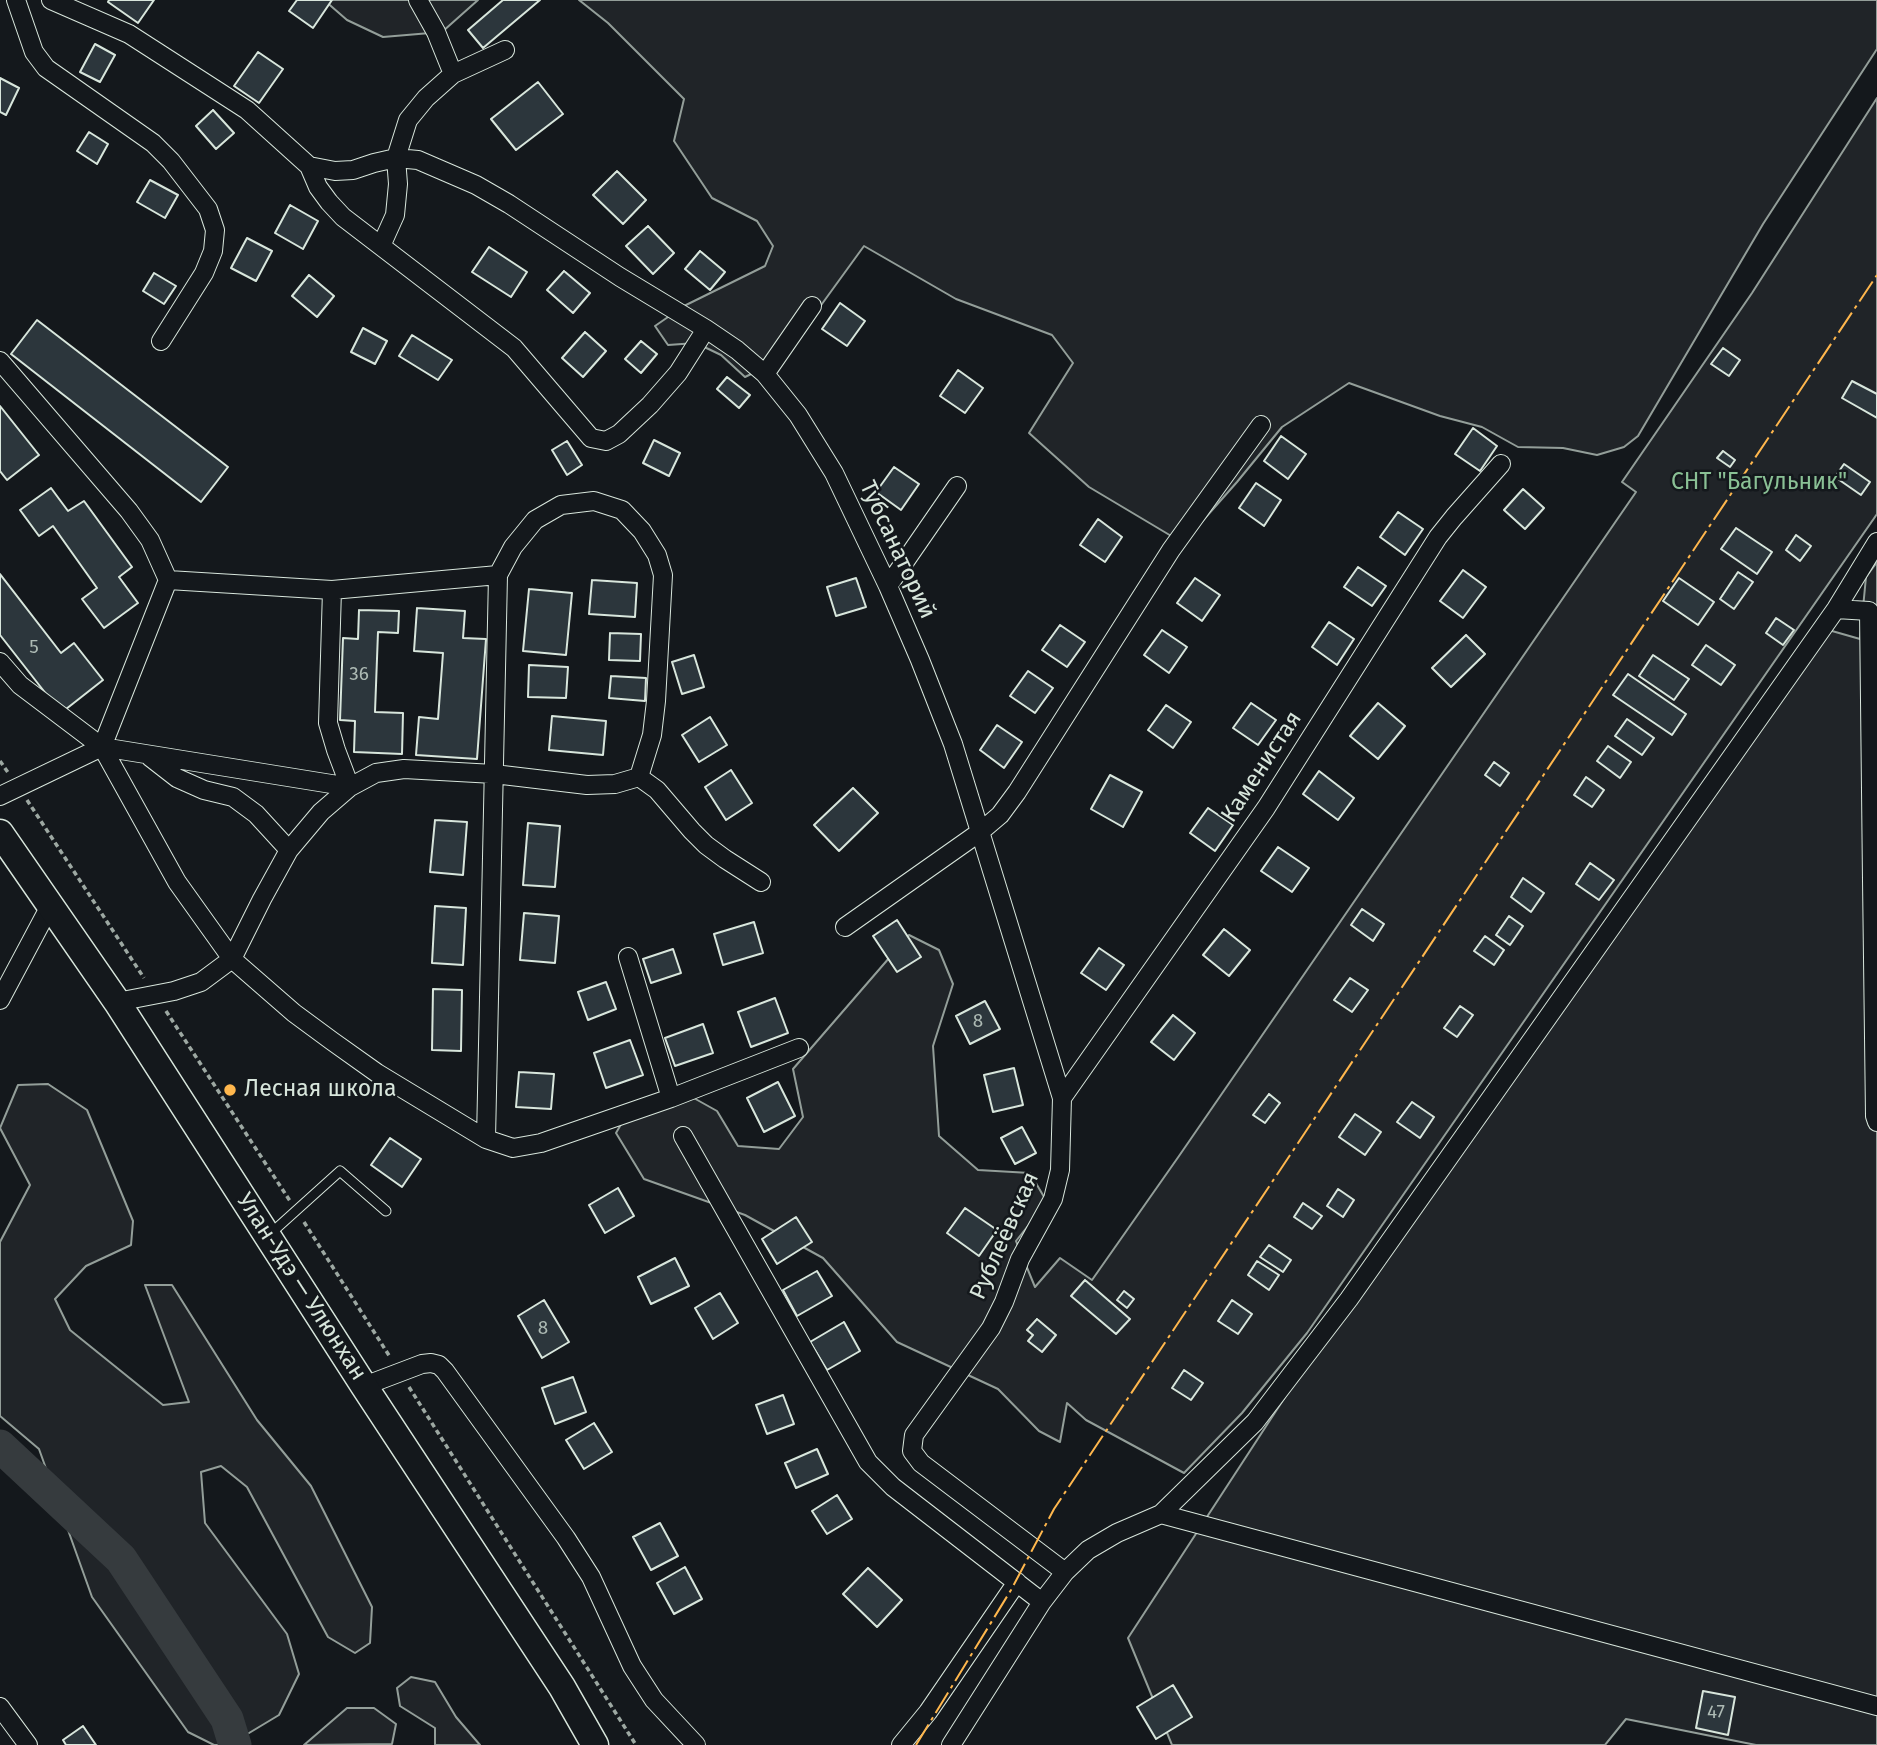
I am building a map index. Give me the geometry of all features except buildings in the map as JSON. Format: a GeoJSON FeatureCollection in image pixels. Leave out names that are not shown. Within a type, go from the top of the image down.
{"type":"FeatureCollection","features":[{"type":"Feature","properties":{"kind":"main road","name":"Улан-Удэ — Улюнхан"},"geometry":{"type":"LineString","coordinates":[[0,833],[117,1002],[562,1687],[595,1745]]}},
{"type":"Feature","properties":{"kind":"street"},"geometry":{"type":"LineString","coordinates":[[16,0],[34,52],[46,68],[153,144],[171,161],[208,209],[215,230],[213,251],[204,272],[161,341]]}},
{"type":"Feature","properties":{"kind":"street"},"geometry":{"type":"LineString","coordinates":[[51,0],[129,34],[247,110],[309,166],[318,187],[343,217],[514,348],[591,438],[606,441],[619,434],[650,405],[678,373],[706,329]]}},
{"type":"Feature","properties":{"kind":"street"},"geometry":{"type":"LineString","coordinates":[[418,0],[436,32],[453,74]]}},
{"type":"Feature","properties":{"kind":"street"},"geometry":{"type":"LineString","coordinates":[[381,246],[395,215],[398,184],[396,158],[408,120],[426,98],[453,74],[505,50]]}},
{"type":"Feature","properties":{"kind":"street","name":"Тубсанаторий"},"geometry":{"type":"LineString","coordinates":[[309,166],[335,171],[353,170],[396,158],[418,160],[476,185],[706,329],[737,350],[765,374],[798,415],[834,473],[888,586],[953,744],[980,832]]}},
{"type":"Feature","properties":{"kind":"street"},"geometry":{"type":"LineString","coordinates":[[765,374],[812,306]]}},
{"type":"Feature","properties":{"kind":"street"},"geometry":{"type":"LineString","coordinates":[[0,361],[129,511],[150,540],[168,580],[102,747]]}},
{"type":"Feature","properties":{"kind":"street"},"geometry":{"type":"LineString","coordinates":[[845,927],[1000,815],[1171,550],[1261,425]]}},
{"type":"Feature","properties":{"kind":"street","name":"Каменистая"},"geometry":{"type":"LineString","coordinates":[[1062,1098],[1266,808],[1438,537],[1502,464]]}},
{"type":"Feature","properties":{"kind":"street"},"geometry":{"type":"LineString","coordinates":[[888,586],[957,486]]}},
{"type":"Feature","properties":{"kind":"street"},"geometry":{"type":"LineString","coordinates":[[486,1139],[498,575],[513,547],[535,520],[561,505],[594,501],[622,510],[642,531],[657,555],[663,575],[656,701],[652,734],[639,777]]}},
{"type":"Feature","properties":{"kind":"street"},"geometry":{"type":"LineString","coordinates":[[951,1745],[1042,1602],[1065,1572],[1088,1550],[1117,1533],[1161,1514],[1255,1422],[1349,1299],[1836,609],[1877,542]]}},
{"type":"Feature","properties":{"kind":"street"},"geometry":{"type":"LineString","coordinates":[[168,580],[332,590],[498,575]]}},
{"type":"Feature","properties":{"kind":"street"},"geometry":{"type":"LineString","coordinates":[[332,590],[328,723],[350,787]]}},
{"type":"Feature","properties":{"kind":"street"},"geometry":{"type":"LineString","coordinates":[[1836,609],[1873,611],[1877,1122]]}},
{"type":"Feature","properties":{"kind":"street"},"geometry":{"type":"LineString","coordinates":[[0,662],[20,685],[102,747],[177,882],[232,959],[331,1041],[377,1073],[486,1139],[513,1148],[541,1143],[671,1098],[799,1048]]}},
{"type":"Feature","properties":{"kind":"street"},"geometry":{"type":"LineString","coordinates":[[0,796],[102,747],[350,787]]}},
{"type":"Feature","properties":{"kind":"street"},"geometry":{"type":"LineString","coordinates":[[147,754],[177,778],[204,790],[233,797],[256,814],[289,850]]}},
{"type":"Feature","properties":{"kind":"street"},"geometry":{"type":"LineString","coordinates":[[117,1002],[174,991],[201,982],[232,959],[289,850],[321,812],[350,787],[376,773],[404,769],[494,774],[587,785],[615,784],[639,777]]}},
{"type":"Feature","properties":{"kind":"street"},"geometry":{"type":"LineString","coordinates":[[639,777],[657,790],[706,845],[761,882]]}},
{"type":"Feature","properties":{"kind":"street","name":"Рублеёвская"},"geometry":{"type":"LineString","coordinates":[[980,832],[1062,1098],[1060,1170],[1053,1199],[1020,1259],[991,1328],[914,1435],[912,1451],[921,1464],[1065,1572]]}},
{"type":"Feature","properties":{"kind":"street"},"geometry":{"type":"LineString","coordinates":[[0,1000],[50,906]]}},
{"type":"Feature","properties":{"kind":"street"},"geometry":{"type":"LineString","coordinates":[[628,957],[671,1098]]}},
{"type":"Feature","properties":{"kind":"street"},"geometry":{"type":"LineString","coordinates":[[683,1136],[868,1462],[893,1486],[1042,1602]]}},
{"type":"Feature","properties":{"kind":"street"},"geometry":{"type":"LineString","coordinates":[[364,1386],[422,1364],[439,1365],[445,1371],[566,1538],[591,1577],[632,1666],[654,1700],[696,1745]]}},
{"type":"Feature","properties":{"kind":"street"},"geometry":{"type":"LineString","coordinates":[[1161,1514],[1877,1706]]}},
{"type":"Feature","properties":{"kind":"street"},"geometry":{"type":"LineString","coordinates":[[901,1745],[928,1712],[1017,1582]]}},
{"type":"Feature","properties":{"kind":"street"},"geometry":{"type":"LineString","coordinates":[[0,1707],[28,1745]]}},
{"type":"Feature","properties":{"kind":"lane"},"geometry":{"type":"LineString","coordinates":[[268,1236],[340,1171],[386,1211]]}},
{"type":"Feature","properties":{"kind":"path"},"geometry":{"type":"LineString","coordinates":[[0,761],[296,1211],[636,1745]]}},
{"type":"Feature","properties":{"kind":"green space"},"geometry":{"type":"Polygon","coordinates":[[[324,0],[478,0],[442,32],[383,37],[347,20],[324,0]]]}},
{"type":"Feature","properties":{"kind":"green space"},"geometry":{"type":"Polygon","coordinates":[[[579,0],[1877,0],[1877,49],[1763,224],[1638,436],[1624,447],[1597,455],[1563,448],[1518,447],[1482,427],[1440,416],[1349,383],[1282,427],[1183,543],[1089,487],[1029,433],[1073,363],[1052,335],[956,299],[864,246],[782,359],[745,377],[721,355],[696,343],[668,345],[655,326],[684,306],[765,266],[773,246],[757,221],[712,198],[674,141],[684,99],[608,23],[579,0]]]}},
{"type":"Feature","properties":{"kind":"green space","name":"СНТ \"Багульник\""},"geometry":{"type":"Polygon","coordinates":[[[1877,98],[1877,514],[1307,1333],[1242,1413],[1184,1473],[1086,1420],[1067,1403],[1060,1442],[1039,1431],[998,1389],[897,1342],[823,1258],[745,1215],[644,1179],[616,1133],[631,1107],[674,1087],[717,1111],[738,1146],[779,1149],[803,1117],[793,1069],[909,935],[939,950],[953,984],[933,1046],[939,1136],[978,1170],[1030,1173],[1047,1202],[1016,1241],[1035,1287],[1060,1258],[1092,1280],[1636,492],[1622,482],[1752,293],[1877,98]]]}},
{"type":"Feature","properties":{"kind":"green space"},"geometry":{"type":"Polygon","coordinates":[[[1877,562],[1877,1745],[1756,1745],[1626,1719],[1605,1745],[1172,1745],[1128,1638],[1349,1299],[1825,629],[1860,639],[1866,577],[1877,562]]]}},
{"type":"Feature","properties":{"kind":"green space"},"geometry":{"type":"Polygon","coordinates":[[[48,1084],[87,1110],[133,1221],[131,1245],[86,1266],[55,1299],[70,1330],[163,1405],[189,1402],[145,1285],[172,1285],[257,1420],[311,1486],[372,1607],[370,1643],[355,1653],[328,1637],[247,1487],[221,1466],[201,1472],[205,1523],[287,1634],[299,1674],[279,1715],[229,1745],[214,1745],[188,1732],[92,1597],[39,1449],[0,1416],[0,1242],[30,1185],[0,1128],[18,1085],[48,1084]]]}},
{"type":"Feature","properties":{"kind":"green space"},"geometry":{"type":"Polygon","coordinates":[[[411,1677],[435,1682],[456,1717],[480,1745],[435,1745],[435,1728],[400,1706],[397,1688],[411,1677]]]}},
{"type":"Feature","properties":{"kind":"green space"},"geometry":{"type":"Polygon","coordinates":[[[347,1708],[374,1708],[396,1724],[392,1744],[304,1745],[347,1708]]]}},
{"type":"Feature","properties":{"kind":"waterway"},"geometry":{"type":"LineString","coordinates":[[0,1446],[121,1559],[227,1719],[235,1745]]}},
{"type":"Feature","properties":{"kind":"power"},"geometry":{"type":"LineString","coordinates":[[916,1745],[1011,1590],[1054,1509],[1877,275]]}},
{"type":"Feature","properties":{"kind":"place","name":"Лесная школа"},"geometry":{"type":"Point","coordinates":[230,1090]}}]}
